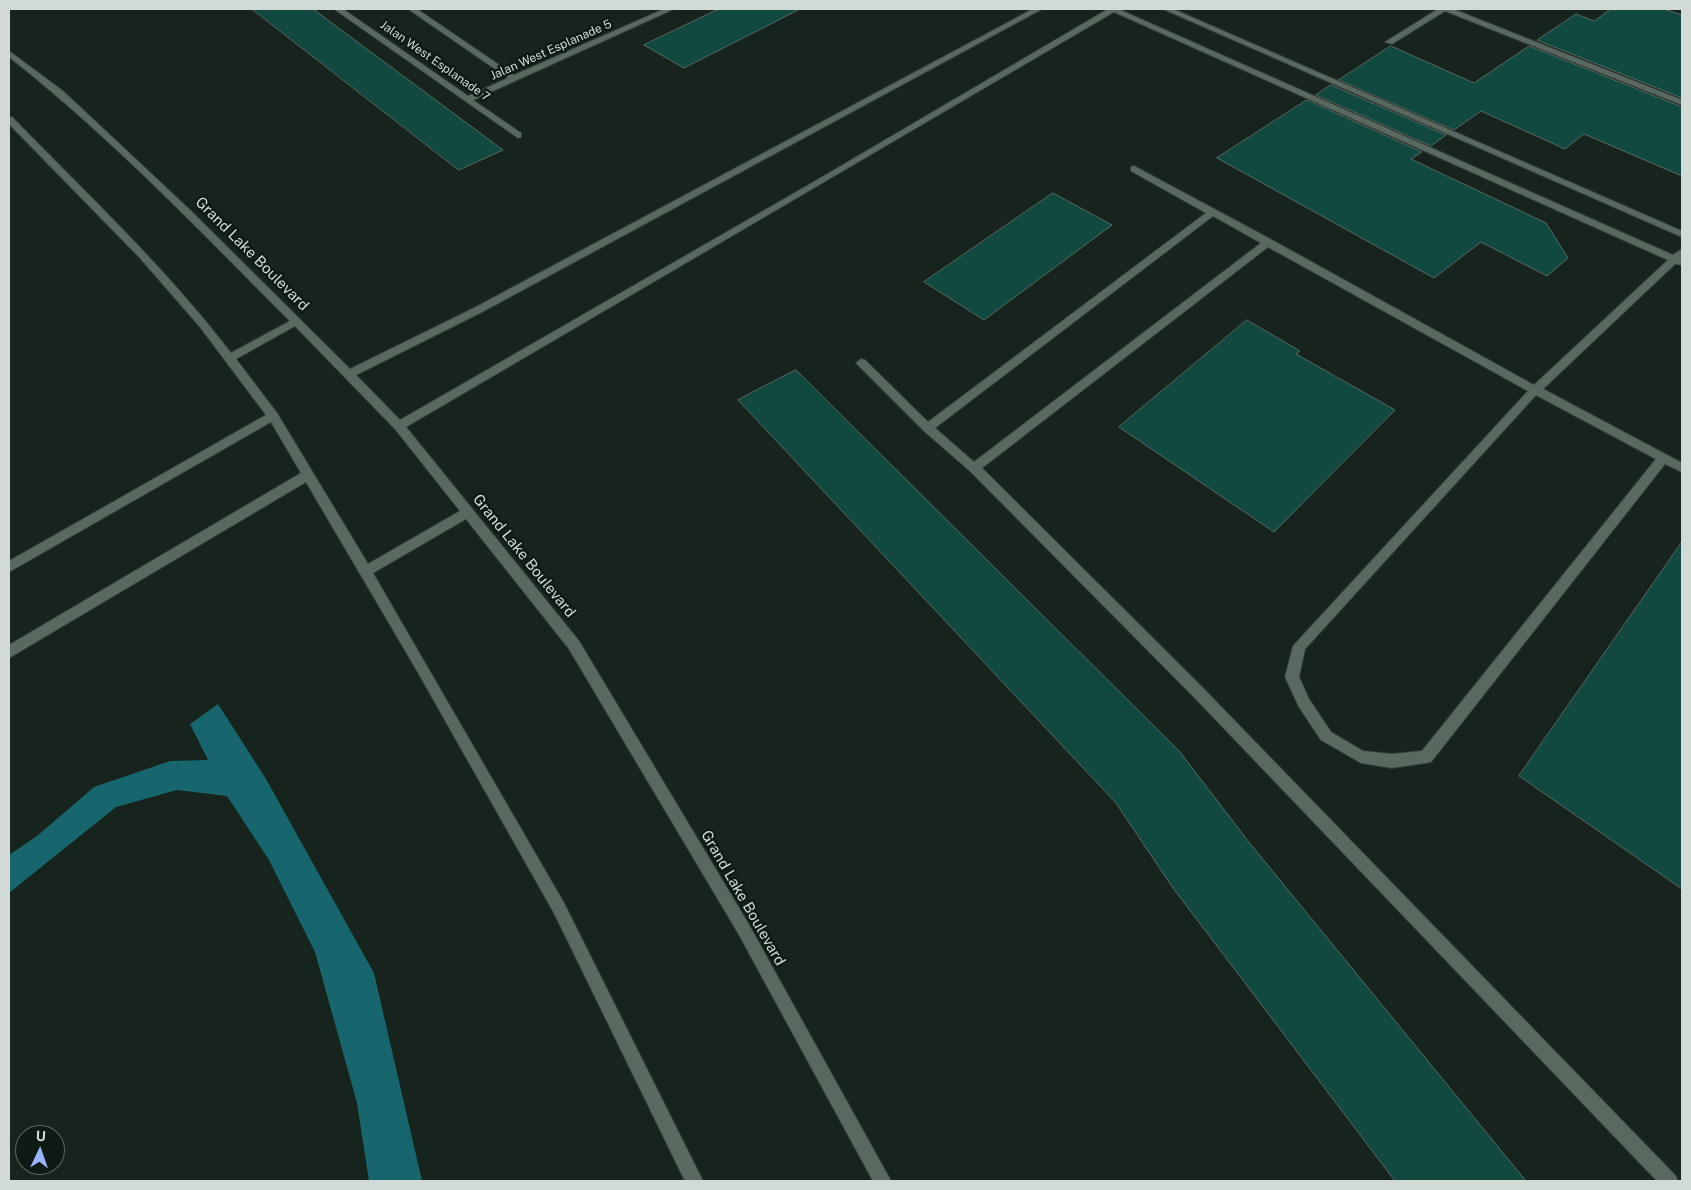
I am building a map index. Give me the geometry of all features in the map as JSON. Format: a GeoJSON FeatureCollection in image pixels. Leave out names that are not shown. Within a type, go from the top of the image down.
{"type":"FeatureCollection","features":[{"type":"Feature","properties":{"kind":"street","name":"Jalan West Esplanade 7"},"geometry":{"type":"LineString","coordinates":[[338,9],[518,135]]}},
{"type":"Feature","properties":{"kind":"street"},"geometry":{"type":"LineString","coordinates":[[412,9],[514,79]]}},
{"type":"Feature","properties":{"kind":"street","name":"Jalan West Esplanade 5"},"geometry":{"type":"LineString","coordinates":[[468,99],[670,9]]}},
{"type":"Feature","properties":{"kind":"street"},"geometry":{"type":"LineString","coordinates":[[349,374],[495,301],[1038,9]]}},
{"type":"Feature","properties":{"kind":"street"},"geometry":{"type":"LineString","coordinates":[[399,426],[829,177],[1113,9],[1679,258],[1535,390],[1299,646],[1292,677],[1304,703],[1326,736],[1361,757],[1392,761],[1426,757],[1663,458]]}},
{"type":"Feature","properties":{"kind":"street"},"geometry":{"type":"LineString","coordinates":[[1167,9],[1682,234]]}},
{"type":"Feature","properties":{"kind":"street"},"geometry":{"type":"LineString","coordinates":[[1389,42],[1442,9]]}},
{"type":"Feature","properties":{"kind":"street"},"geometry":{"type":"LineString","coordinates":[[1447,9],[1682,103]]}},
{"type":"Feature","properties":{"kind":"street","name":"Grand Lake Boulevard"},"geometry":{"type":"LineString","coordinates":[[9,53],[67,99],[186,211],[399,426],[574,645],[743,928],[882,1181]]}},
{"type":"Feature","properties":{"kind":"street"},"geometry":{"type":"LineString","coordinates":[[9,119],[143,256],[204,325],[273,416],[559,908],[694,1181]]}},
{"type":"Feature","properties":{"kind":"street"},"geometry":{"type":"LineString","coordinates":[[1134,168],[1535,390],[1682,468]]}},
{"type":"Feature","properties":{"kind":"street"},"geometry":{"type":"LineString","coordinates":[[928,428],[1213,212]]}},
{"type":"Feature","properties":{"kind":"street"},"geometry":{"type":"LineString","coordinates":[[974,468],[1269,242]]}},
{"type":"Feature","properties":{"kind":"street"},"geometry":{"type":"LineString","coordinates":[[230,358],[297,321]]}},
{"type":"Feature","properties":{"kind":"street"},"geometry":{"type":"LineString","coordinates":[[861,363],[928,428],[974,468],[1204,698],[1670,1181]]}},
{"type":"Feature","properties":{"kind":"street"},"geometry":{"type":"LineString","coordinates":[[9,567],[273,416]]}},
{"type":"Feature","properties":{"kind":"street"},"geometry":{"type":"LineString","coordinates":[[9,652],[308,475]]}},
{"type":"Feature","properties":{"kind":"street"},"geometry":{"type":"LineString","coordinates":[[365,572],[468,512]]}},
{"type":"Feature","properties":{"kind":"water"},"geometry":{"type":"Polygon","coordinates":[[[218,704],[266,779],[374,973],[422,1181],[369,1181],[357,1103],[315,952],[269,860],[227,796],[177,790],[116,807],[9,893],[9,855],[37,836],[94,787],[170,761],[208,760],[190,724],[218,704]]]}},
{"type":"Feature","properties":{"kind":"building"},"geometry":{"type":"Polygon","coordinates":[[[252,9],[313,9],[503,150],[459,170],[252,9]]]}},
{"type":"Feature","properties":{"kind":"building"},"geometry":{"type":"Polygon","coordinates":[[[719,9],[800,9],[684,68],[644,45],[719,9]]]}},
{"type":"Feature","properties":{"kind":"building"},"geometry":{"type":"Polygon","coordinates":[[[1611,9],[1664,9],[1682,15],[1682,98],[1537,40],[1576,14],[1594,21],[1611,9]]]}},
{"type":"Feature","properties":{"kind":"building"},"geometry":{"type":"Polygon","coordinates":[[[1391,46],[1474,83],[1529,46],[1682,107],[1682,176],[1584,134],[1565,149],[1481,111],[1454,130],[1339,80],[1391,46]]]}},
{"type":"Feature","properties":{"kind":"building"},"geometry":{"type":"Polygon","coordinates":[[[1331,85],[1446,135],[1431,146],[1316,95],[1331,85]]]}},
{"type":"Feature","properties":{"kind":"building"},"geometry":{"type":"Polygon","coordinates":[[[1307,100],[1422,152],[1411,159],[1546,223],[1568,258],[1547,276],[1481,242],[1434,278],[1217,158],[1307,100]]]}},
{"type":"Feature","properties":{"kind":"building"},"geometry":{"type":"Polygon","coordinates":[[[1053,193],[1112,225],[984,320],[924,282],[1053,193]]]}},
{"type":"Feature","properties":{"kind":"building"},"geometry":{"type":"Polygon","coordinates":[[[1247,320],[1300,351],[1296,354],[1395,410],[1274,532],[1119,427],[1247,320]]]}},
{"type":"Feature","properties":{"kind":"building"},"geometry":{"type":"Polygon","coordinates":[[[796,370],[1180,752],[1248,841],[1526,1181],[1395,1181],[1173,888],[1116,803],[738,400],[796,370]]]}},
{"type":"Feature","properties":{"kind":"building"},"geometry":{"type":"Polygon","coordinates":[[[1682,542],[1682,889],[1519,776],[1682,542]]]}}]}
